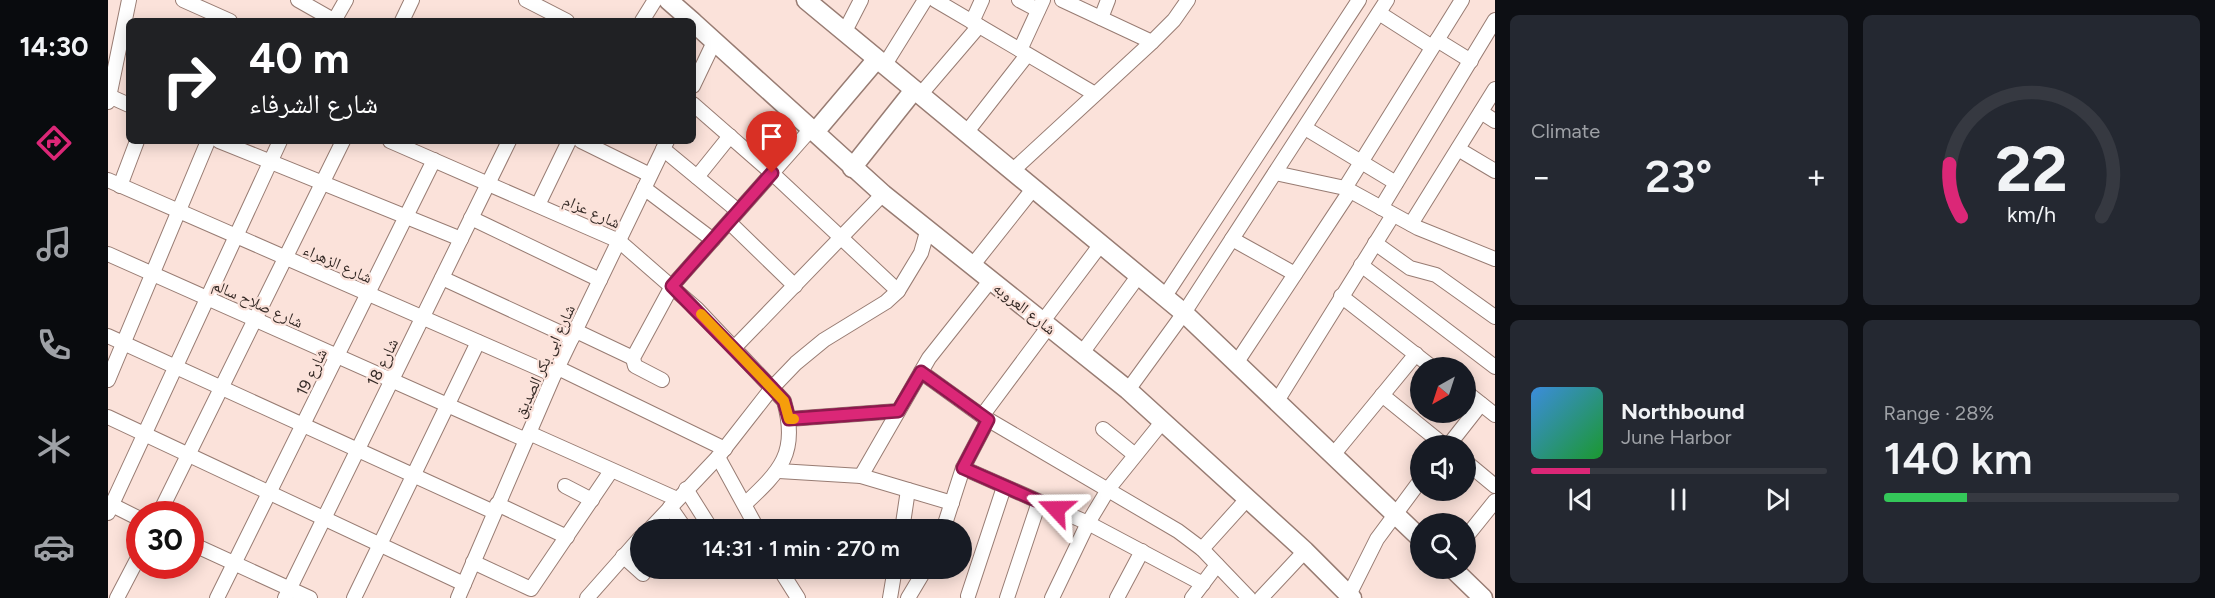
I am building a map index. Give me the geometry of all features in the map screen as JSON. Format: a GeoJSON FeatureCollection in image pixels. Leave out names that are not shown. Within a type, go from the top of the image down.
{"type":"FeatureCollection","features":[{"type":"Feature","properties":{"kind":"street"},"geometry":{"type":"LineString","coordinates":[[128,18],[129,0]]}},
{"type":"Feature","properties":{"kind":"street"},"geometry":{"type":"LineString","coordinates":[[183,0],[214,6],[228,18]]}},
{"type":"Feature","properties":{"kind":"street"},"geometry":{"type":"LineString","coordinates":[[298,0],[329,18]]}},
{"type":"Feature","properties":{"kind":"street"},"geometry":{"type":"LineString","coordinates":[[336,18],[346,0]]}},
{"type":"Feature","properties":{"kind":"street"},"geometry":{"type":"LineString","coordinates":[[403,18],[412,0]]}},
{"type":"Feature","properties":{"kind":"street"},"geometry":{"type":"LineString","coordinates":[[526,0],[557,18]]}},
{"type":"Feature","properties":{"kind":"street"},"geometry":{"type":"LineString","coordinates":[[644,18],[655,0]]}},
{"type":"Feature","properties":{"kind":"street","name":"شارع العروبه"},"geometry":{"type":"LineString","coordinates":[[668,0],[688,18]]}},
{"type":"Feature","properties":{"kind":"street"},"geometry":{"type":"LineString","coordinates":[[844,33],[861,0]]}},
{"type":"Feature","properties":{"kind":"street"},"geometry":{"type":"LineString","coordinates":[[662,380],[635,366],[633,358],[672,286],[772,173],[880,63],[924,0]]}},
{"type":"Feature","properties":{"kind":"street"},"geometry":{"type":"LineString","coordinates":[[935,0],[1095,94]]}},
{"type":"Feature","properties":{"kind":"street"},"geometry":{"type":"LineString","coordinates":[[852,168],[976,24],[982,0]]}},
{"type":"Feature","properties":{"kind":"street"},"geometry":{"type":"LineString","coordinates":[[966,133],[1024,52],[1040,5],[1019,0]]}},
{"type":"Feature","properties":{"kind":"street"},"geometry":{"type":"LineString","coordinates":[[1062,0],[1152,42]]}},
{"type":"Feature","properties":{"kind":"street"},"geometry":{"type":"LineString","coordinates":[[1101,18],[1108,0]]}},
{"type":"Feature","properties":{"kind":"street"},"geometry":{"type":"LineString","coordinates":[[1012,171],[1152,42],[1174,20],[1188,0]]}},
{"type":"Feature","properties":{"kind":"street"},"geometry":{"type":"LineString","coordinates":[[1165,296],[1359,0]]}},
{"type":"Feature","properties":{"kind":"street"},"geometry":{"type":"LineString","coordinates":[[1128,390],[1184,313],[1347,66],[1387,0]]}},
{"type":"Feature","properties":{"kind":"street"},"geometry":{"type":"LineString","coordinates":[[1237,362],[1347,190],[1361,162],[1460,1]]}},
{"type":"Feature","properties":{"kind":"street"},"geometry":{"type":"LineString","coordinates":[[810,2],[880,63],[1165,296],[1410,528]]}},
{"type":"Feature","properties":{"kind":"street"},"geometry":{"type":"LineString","coordinates":[[1379,13],[1471,61]]}},
{"type":"Feature","properties":{"kind":"street"},"geometry":{"type":"LineString","coordinates":[[1278,401],[1375,243],[1396,183],[1495,20]]}},
{"type":"Feature","properties":{"kind":"street","name":"شارع العروبه"},"geometry":{"type":"LineString","coordinates":[[696,26],[852,168],[927,232],[1128,390],[1305,551],[1350,597]]}},
{"type":"Feature","properties":{"kind":"street"},"geometry":{"type":"LineString","coordinates":[[126,28],[109,99],[126,104]]}},
{"type":"Feature","properties":{"kind":"street"},"geometry":{"type":"LineString","coordinates":[[696,80],[714,42]]}},
{"type":"Feature","properties":{"kind":"street"},"geometry":{"type":"LineString","coordinates":[[1326,53],[1347,66]]}},
{"type":"Feature","properties":{"kind":"street"},"geometry":{"type":"LineString","coordinates":[[1316,68],[1337,81]]}},
{"type":"Feature","properties":{"kind":"street"},"geometry":{"type":"LineString","coordinates":[[1411,224],[1495,89]]}},
{"type":"Feature","properties":{"kind":"street"},"geometry":{"type":"LineString","coordinates":[[696,107],[772,173],[898,291]]}},
{"type":"Feature","properties":{"kind":"street"},"geometry":{"type":"LineString","coordinates":[[1481,112],[1495,121]]}},
{"type":"Feature","properties":{"kind":"street"},"geometry":{"type":"LineString","coordinates":[[1305,128],[1396,183]]}},
{"type":"Feature","properties":{"kind":"street"},"geometry":{"type":"LineString","coordinates":[[697,177],[730,136]]}},
{"type":"Feature","properties":{"kind":"street"},"geometry":{"type":"LineString","coordinates":[[114,183],[135,144]]}},
{"type":"Feature","properties":{"kind":"street"},"geometry":{"type":"LineString","coordinates":[[108,380],[207,144]]}},
{"type":"Feature","properties":{"kind":"street"},"geometry":{"type":"LineString","coordinates":[[226,144],[461,239]]}},
{"type":"Feature","properties":{"kind":"street"},"geometry":{"type":"LineString","coordinates":[[126,514],[109,507],[279,144]]}},
{"type":"Feature","properties":{"kind":"street"},"geometry":{"type":"LineString","coordinates":[[166,501],[342,144]]}},
{"type":"Feature","properties":{"kind":"street","name":"شارع عزام"},"geometry":{"type":"LineString","coordinates":[[397,144],[619,241],[672,286],[734,348],[784,401],[789,419]]}},
{"type":"Feature","properties":{"kind":"street","name":"شارع 18"},"geometry":{"type":"LineString","coordinates":[[287,593],[508,144]]}},
{"type":"Feature","properties":{"kind":"street"},"geometry":{"type":"LineString","coordinates":[[538,205],[568,144]]}},
{"type":"Feature","properties":{"kind":"street"},"geometry":{"type":"LineString","coordinates":[[586,144],[647,181],[713,240]]}},
{"type":"Feature","properties":{"kind":"street"},"geometry":{"type":"LineString","coordinates":[[665,145],[734,217],[795,286]]}},
{"type":"Feature","properties":{"kind":"street","name":"شارع ابى بكر الصديق"},"geometry":{"type":"LineString","coordinates":[[458,598],[556,371],[665,145]]}},
{"type":"Feature","properties":{"kind":"street"},"geometry":{"type":"LineString","coordinates":[[1458,149],[1495,171]]}},
{"type":"Feature","properties":{"kind":"street","name":"شارع 19"},"geometry":{"type":"LineString","coordinates":[[217,598],[434,160]]}},
{"type":"Feature","properties":{"kind":"street"},"geometry":{"type":"LineString","coordinates":[[1275,173],[1347,190],[1411,224],[1495,259]]}},
{"type":"Feature","properties":{"kind":"street"},"geometry":{"type":"LineString","coordinates":[[1244,175],[1265,188]]}},
{"type":"Feature","properties":{"kind":"street","name":"شارع الزهراء"},"geometry":{"type":"LineString","coordinates":[[114,183],[478,342],[556,371],[722,453]]}},
{"type":"Feature","properties":{"kind":"street"},"geometry":{"type":"LineString","coordinates":[[972,266],[1033,189]]}},
{"type":"Feature","properties":{"kind":"street"},"geometry":{"type":"LineString","coordinates":[[734,348],[883,194]]}},
{"type":"Feature","properties":{"kind":"street"},"geometry":{"type":"LineString","coordinates":[[471,218],[600,280]]}},
{"type":"Feature","properties":{"kind":"street"},"geometry":{"type":"LineString","coordinates":[[659,519],[722,453],[772,388],[796,363],[824,340],[886,302],[898,291],[916,263],[927,232]]}},
{"type":"Feature","properties":{"kind":"street"},"geometry":{"type":"LineString","coordinates":[[1232,239],[1295,274]]}},
{"type":"Feature","properties":{"kind":"street"},"geometry":{"type":"LineString","coordinates":[[1375,243],[1410,268],[1436,275],[1495,317]]}},
{"type":"Feature","properties":{"kind":"street"},"geometry":{"type":"LineString","coordinates":[[947,519],[963,468],[985,418],[1101,244]]}},
{"type":"Feature","properties":{"kind":"street","name":"شارع صلاح سالم"},"geometry":{"type":"LineString","coordinates":[[108,254],[448,405],[678,498]]}},
{"type":"Feature","properties":{"kind":"street"},"geometry":{"type":"LineString","coordinates":[[1361,265],[1495,367]]}},
{"type":"Feature","properties":{"kind":"street"},"geometry":{"type":"LineString","coordinates":[[1082,353],[1139,275]]}},
{"type":"Feature","properties":{"kind":"street"},"geometry":{"type":"LineString","coordinates":[[442,278],[633,358]]}},
{"type":"Feature","properties":{"kind":"street"},"geometry":{"type":"LineString","coordinates":[[861,476],[939,344],[990,280]]}},
{"type":"Feature","properties":{"kind":"street"},"geometry":{"type":"LineString","coordinates":[[1341,296],[1420,357]]}},
{"type":"Feature","properties":{"kind":"street"},"geometry":{"type":"LineString","coordinates":[[108,336],[414,475],[567,537]]}},
{"type":"Feature","properties":{"kind":"street"},"geometry":{"type":"LineString","coordinates":[[354,598],[478,342]]}},
{"type":"Feature","properties":{"kind":"street"},"geometry":{"type":"LineString","coordinates":[[1333,455],[1416,354]]}},
{"type":"Feature","properties":{"kind":"street"},"geometry":{"type":"LineString","coordinates":[[921,372],[985,418],[1178,531],[1202,549],[1249,598]]}},
{"type":"Feature","properties":{"kind":"street"},"geometry":{"type":"LineString","coordinates":[[1382,394],[1433,435]]}},
{"type":"Feature","properties":{"kind":"street"},"geometry":{"type":"LineString","coordinates":[[1476,400],[1495,415]]}},
{"type":"Feature","properties":{"kind":"street"},"geometry":{"type":"LineString","coordinates":[[1456,435],[1481,404]]}},
{"type":"Feature","properties":{"kind":"street"},"geometry":{"type":"LineString","coordinates":[[745,504],[778,471],[786,453],[789,419],[898,411]]}},
{"type":"Feature","properties":{"kind":"street"},"geometry":{"type":"LineString","coordinates":[[108,417],[464,584]]}},
{"type":"Feature","properties":{"kind":"street"},"geometry":{"type":"LineString","coordinates":[[1052,598],[1088,523],[1109,489],[1163,421]]}},
{"type":"Feature","properties":{"kind":"street"},"geometry":{"type":"LineString","coordinates":[[1103,429],[1135,455]]}},
{"type":"Feature","properties":{"kind":"street"},"geometry":{"type":"LineString","coordinates":[[722,453],[752,519]]}},
{"type":"Feature","properties":{"kind":"street"},"geometry":{"type":"LineString","coordinates":[[963,468],[1088,523],[1203,584]]}},
{"type":"Feature","properties":{"kind":"street"},"geometry":{"type":"LineString","coordinates":[[1476,470],[1495,486]]}},
{"type":"Feature","properties":{"kind":"street"},"geometry":{"type":"LineString","coordinates":[[473,562],[531,590],[611,471]]}},
{"type":"Feature","properties":{"kind":"street"},"geometry":{"type":"LineString","coordinates":[[778,471],[861,476],[952,503]]}},
{"type":"Feature","properties":{"kind":"street"},"geometry":{"type":"LineString","coordinates":[[565,486],[592,500]]}},
{"type":"Feature","properties":{"kind":"street"},"geometry":{"type":"LineString","coordinates":[[968,596],[1005,487]]}},
{"type":"Feature","properties":{"kind":"street"},"geometry":{"type":"LineString","coordinates":[[904,519],[908,490]]}},
{"type":"Feature","properties":{"kind":"street"},"geometry":{"type":"LineString","coordinates":[[1350,597],[1367,557],[1410,494]]}},
{"type":"Feature","properties":{"kind":"street"},"geometry":{"type":"LineString","coordinates":[[678,498],[702,519]]}},
{"type":"Feature","properties":{"kind":"street"},"geometry":{"type":"LineString","coordinates":[[678,498],[683,519]]}},
{"type":"Feature","properties":{"kind":"street"},"geometry":{"type":"LineString","coordinates":[[1202,549],[1248,498]]}},
{"type":"Feature","properties":{"kind":"street"},"geometry":{"type":"LineString","coordinates":[[1476,525],[1495,501]]}},
{"type":"Feature","properties":{"kind":"street"},"geometry":{"type":"LineString","coordinates":[[1007,598],[1040,502]]}},
{"type":"Feature","properties":{"kind":"street"},"geometry":{"type":"LineString","coordinates":[[204,549],[234,563],[287,593],[310,598]]}},
{"type":"Feature","properties":{"kind":"street"},"geometry":{"type":"LineString","coordinates":[[587,598],[630,549]]}},
{"type":"Feature","properties":{"kind":"street"},"geometry":{"type":"LineString","coordinates":[[1117,598],[1142,551]]}},
{"type":"Feature","properties":{"kind":"street"},"geometry":{"type":"LineString","coordinates":[[1260,598],[1305,551]]}},
{"type":"Feature","properties":{"kind":"street"},"geometry":{"type":"LineString","coordinates":[[623,556],[630,562]]}},
{"type":"Feature","properties":{"kind":"street"},"geometry":{"type":"LineString","coordinates":[[1192,598],[1217,565]]}},
{"type":"Feature","properties":{"kind":"street"},"geometry":{"type":"LineString","coordinates":[[116,596],[126,578]]}},
{"type":"Feature","properties":{"kind":"street"},"geometry":{"type":"LineString","coordinates":[[785,579],[798,598]]}},
{"type":"Feature","properties":{"kind":"street"},"geometry":{"type":"LineString","coordinates":[[890,598],[893,579]]}},
{"type":"Feature","properties":{"kind":"street"},"geometry":{"type":"LineString","coordinates":[[908,598],[919,579]]}},
{"type":"Feature","properties":{"kind":"street"},"geometry":{"type":"LineString","coordinates":[[1463,579],[1483,598]]}},
{"type":"Feature","properties":{"kind":"slow traffic"},"geometry":{"type":"LineString","coordinates":[[701,314],[784,401],[789,419],[794,419]]}},
{"type":"Feature","properties":{"kind":"route"},"geometry":{"type":"LineString","coordinates":[[772,173],[672,286],[697,309],[784,401],[789,419],[898,411],[921,372],[988,420],[963,468],[1056,509]]}}]}
